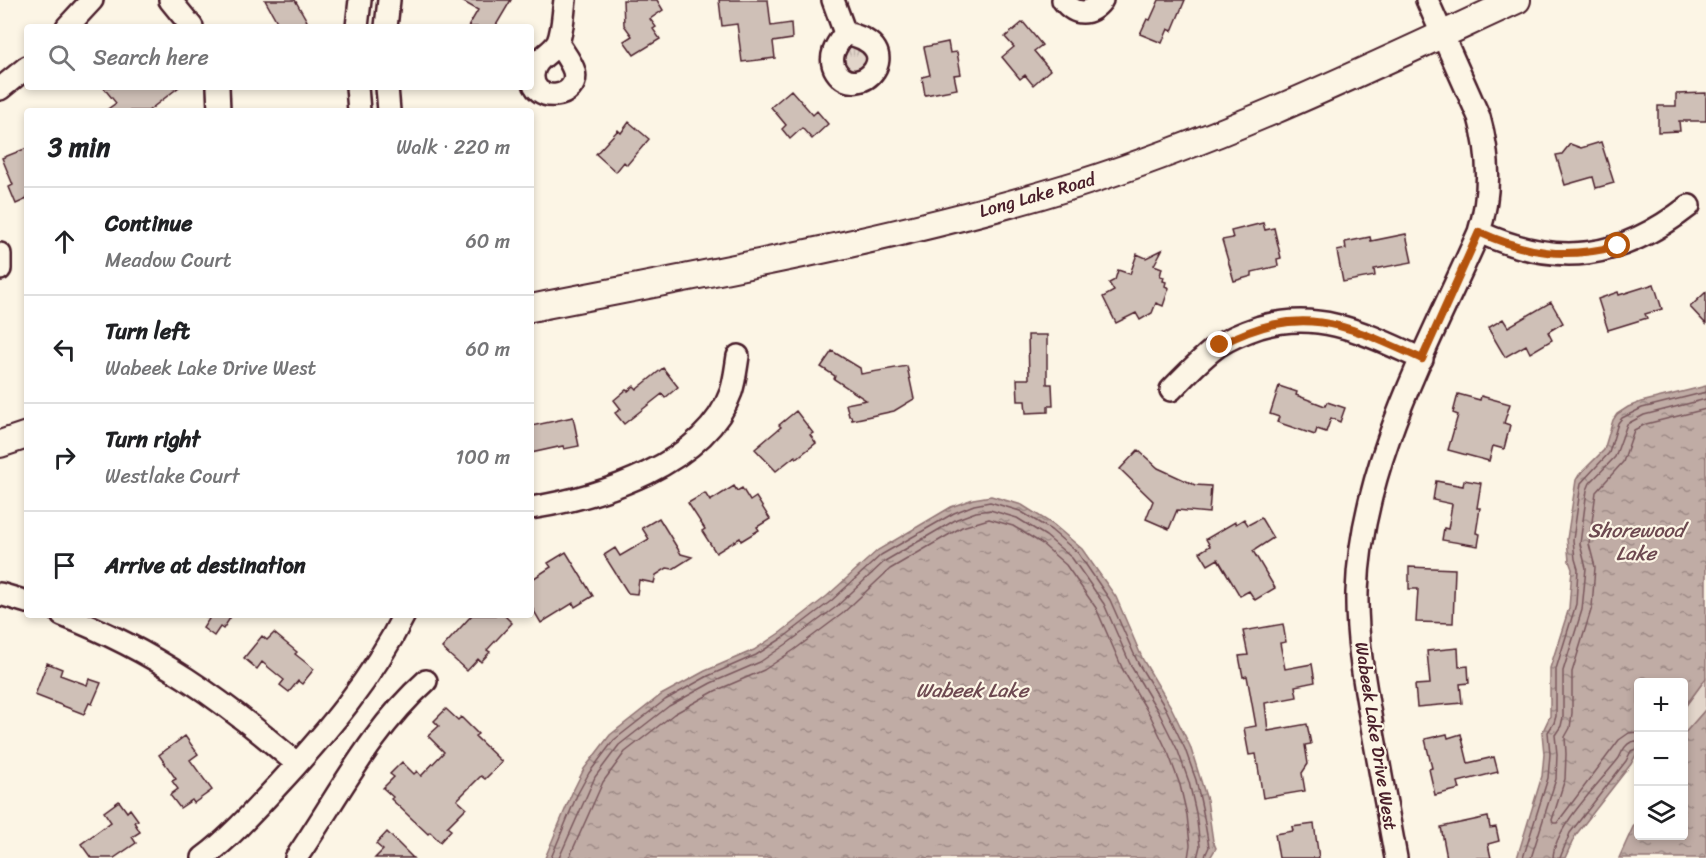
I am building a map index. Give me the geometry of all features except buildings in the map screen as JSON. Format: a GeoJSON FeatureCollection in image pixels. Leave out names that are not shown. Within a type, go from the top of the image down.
{"type":"FeatureCollection","features":[{"type":"Feature","properties":{"kind":"main road","name":"Long Lake Road"},"geometry":{"type":"LineString","coordinates":[[534,307],[917,228],[1065,188],[1195,143],[1276,110],[1517,0]]}},
{"type":"Feature","properties":{"kind":"main road"},"geometry":{"type":"LineString","coordinates":[[0,444],[24,436]]}},
{"type":"Feature","properties":{"kind":"street"},"geometry":{"type":"LineString","coordinates":[[70,24],[92,0]]}},
{"type":"Feature","properties":{"kind":"street"},"geometry":{"type":"LineString","coordinates":[[170,0],[190,24]]}},
{"type":"Feature","properties":{"kind":"street"},"geometry":{"type":"LineString","coordinates":[[357,24],[360,0]]}},
{"type":"Feature","properties":{"kind":"street"},"geometry":{"type":"LineString","coordinates":[[386,24],[389,0]]}},
{"type":"Feature","properties":{"kind":"street"},"geometry":{"type":"LineString","coordinates":[[558,43],[565,0]]}},
{"type":"Feature","properties":{"kind":"street"},"geometry":{"type":"LineString","coordinates":[[833,0],[845,33]]}},
{"type":"Feature","properties":{"kind":"street"},"geometry":{"type":"LineString","coordinates":[[1063,0],[1070,8],[1082,13],[1094,9],[1102,0]]}},
{"type":"Feature","properties":{"kind":"street","name":"Wabeek Lake Drive West"},"geometry":{"type":"LineString","coordinates":[[1396,858],[1360,653],[1357,593],[1360,552],[1370,498],[1388,439],[1479,232],[1485,213],[1487,192],[1488,159],[1485,136],[1471,96],[1427,0]]}},
{"type":"Feature","properties":{"kind":"street"},"geometry":{"type":"LineString","coordinates":[[0,89],[24,69]]}},
{"type":"Feature","properties":{"kind":"street"},"geometry":{"type":"LineString","coordinates":[[218,90],[219,108]]}},
{"type":"Feature","properties":{"kind":"street"},"geometry":{"type":"LineString","coordinates":[[357,90],[359,108]]}},
{"type":"Feature","properties":{"kind":"street"},"geometry":{"type":"LineString","coordinates":[[387,90],[389,108]]}},
{"type":"Feature","properties":{"kind":"street"},"geometry":{"type":"LineString","coordinates":[[1479,232],[1502,243],[1544,253],[1595,252],[1640,238],[1689,206]]}},
{"type":"Feature","properties":{"kind":"street"},"geometry":{"type":"LineString","coordinates":[[0,254],[0,269]]}},
{"type":"Feature","properties":{"kind":"street"},"geometry":{"type":"LineString","coordinates":[[1171,390],[1192,368],[1220,345],[1254,329],[1285,322],[1302,320],[1337,325],[1364,333],[1422,359]]}},
{"type":"Feature","properties":{"kind":"street"},"geometry":{"type":"LineString","coordinates":[[534,507],[582,497],[627,482],[678,454],[709,428],[721,410],[730,394],[738,356]]}},
{"type":"Feature","properties":{"kind":"street"},"geometry":{"type":"LineString","coordinates":[[0,594],[24,601]]}},
{"type":"Feature","properties":{"kind":"street"},"geometry":{"type":"LineString","coordinates":[[69,618],[124,642],[180,674],[237,713],[297,764]]}},
{"type":"Feature","properties":{"kind":"street"},"geometry":{"type":"LineString","coordinates":[[203,858],[234,831],[336,720],[357,693],[402,618]]}},
{"type":"Feature","properties":{"kind":"street"},"geometry":{"type":"LineString","coordinates":[[296,858],[369,744],[391,716],[426,681]]}},
{"type":"Feature","properties":{"kind":"green space"},"geometry":{"type":"Polygon","coordinates":[[[848,46],[864,48],[868,64],[856,73],[843,66],[841,55],[848,46]]]}},
{"type":"Feature","properties":{"kind":"green space"},"geometry":{"type":"Polygon","coordinates":[[[1706,678],[1706,709],[1688,729],[1688,703],[1706,678]]]}},
{"type":"Feature","properties":{"kind":"water","name":"Shorewood Lake"},"geometry":{"type":"Polygon","coordinates":[[[1706,386],[1706,678],[1688,703],[1688,678],[1634,678],[1634,758],[1631,764],[1575,836],[1565,858],[1517,858],[1542,776],[1544,754],[1542,733],[1550,716],[1550,668],[1569,608],[1572,569],[1567,539],[1576,480],[1604,450],[1617,414],[1641,402],[1706,386]]]}},
{"type":"Feature","properties":{"kind":"water","name":"Wabeek Lake"},"geometry":{"type":"Polygon","coordinates":[[[991,496],[1022,505],[1054,525],[1082,549],[1116,597],[1143,660],[1171,707],[1190,746],[1207,800],[1216,848],[1210,858],[545,858],[584,769],[610,735],[661,695],[705,671],[754,650],[781,632],[827,596],[878,550],[951,507],[973,499],[991,496]]]}},
{"type":"Feature","properties":{"kind":"water"},"geometry":{"type":"Polygon","coordinates":[[[1706,709],[1706,858],[1619,858],[1634,825],[1634,840],[1688,840],[1688,729],[1706,709]]]}},
{"type":"Feature","properties":{"kind":"route"},"geometry":{"type":"LineString","coordinates":[[1220,345],[1240,334],[1269,324],[1302,320],[1354,330],[1422,359],[1479,232],[1502,243],[1544,253],[1575,254],[1618,246]]}}]}
